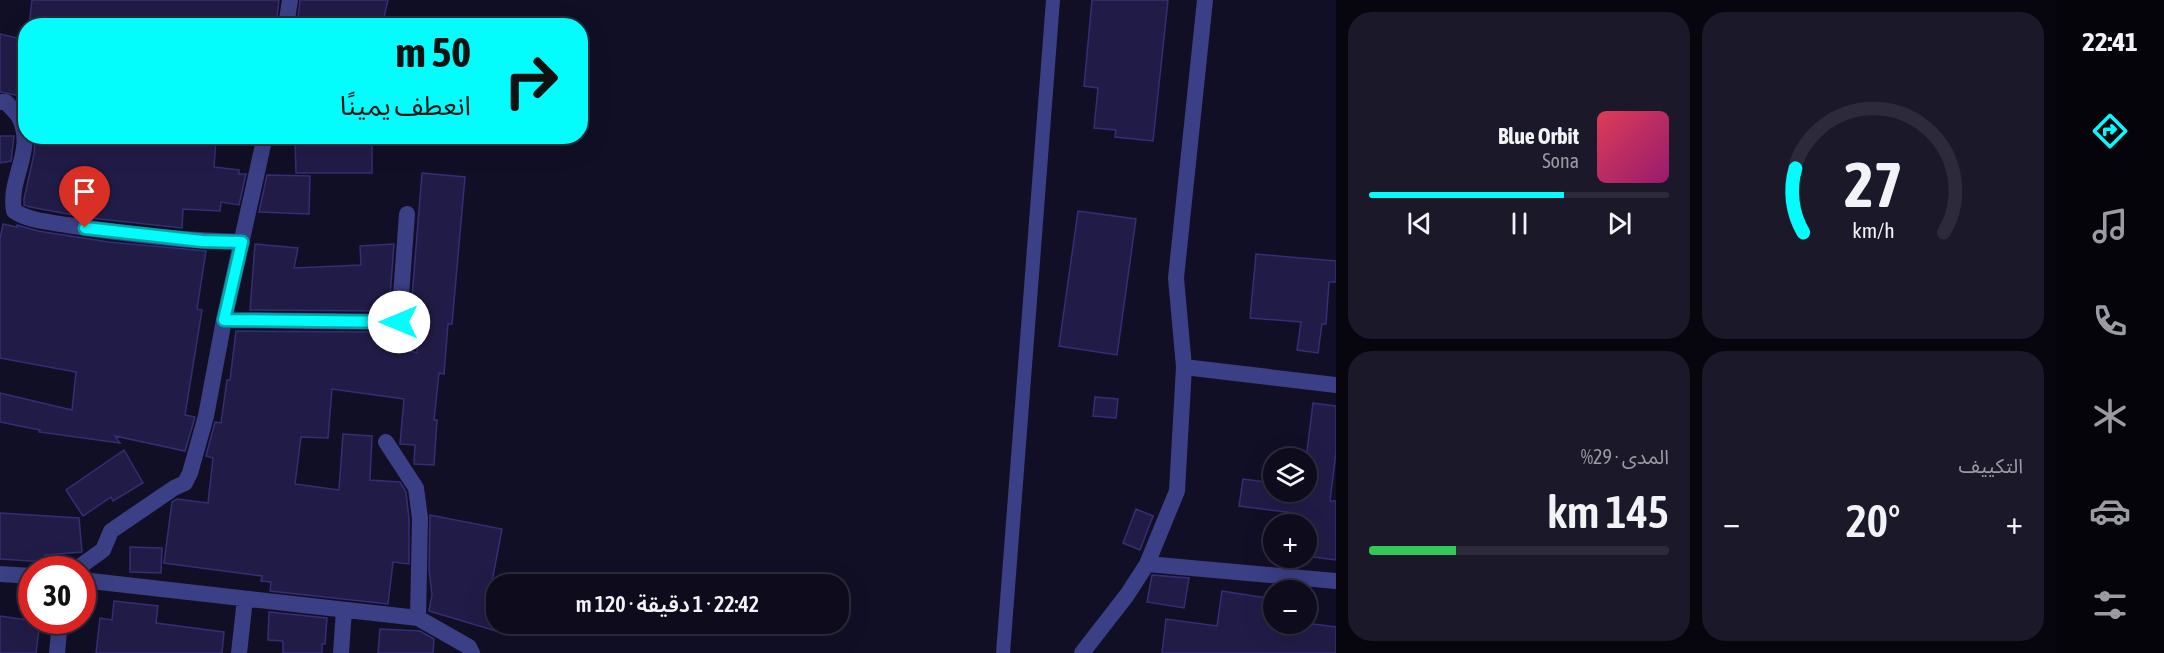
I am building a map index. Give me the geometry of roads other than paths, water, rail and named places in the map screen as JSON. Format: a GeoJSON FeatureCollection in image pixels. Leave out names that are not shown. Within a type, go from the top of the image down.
{"type":"FeatureCollection","features":[{"type":"Feature","properties":{"kind":"street"},"geometry":{"type":"LineString","coordinates":[[287,18],[290,0]]}},
{"type":"Feature","properties":{"kind":"street"},"geometry":{"type":"LineString","coordinates":[[1082,653],[1127,595],[1147,564],[1177,491],[1184,367],[1176,278],[1205,0]]}},
{"type":"Feature","properties":{"kind":"street"},"geometry":{"type":"LineString","coordinates":[[0,102],[6,102],[18,116]]}},
{"type":"Feature","properties":{"kind":"street"},"geometry":{"type":"LineString","coordinates":[[26,144],[12,198],[14,211],[20,215],[38,220],[136,235],[242,242]]}},
{"type":"Feature","properties":{"kind":"street"},"geometry":{"type":"LineString","coordinates":[[95,556],[103,550],[111,531],[185,483],[190,474],[206,416],[224,320],[263,144]]}},
{"type":"Feature","properties":{"kind":"street"},"geometry":{"type":"LineString","coordinates":[[224,320],[399,322],[407,214]]}},
{"type":"Feature","properties":{"kind":"street"},"geometry":{"type":"LineString","coordinates":[[1184,367],[1336,385]]}},
{"type":"Feature","properties":{"kind":"street"},"geometry":{"type":"LineString","coordinates":[[386,442],[416,488],[420,518],[418,618]]}},
{"type":"Feature","properties":{"kind":"street"},"geometry":{"type":"LineString","coordinates":[[1147,564],[1336,581]]}},
{"type":"Feature","properties":{"kind":"street"},"geometry":{"type":"LineString","coordinates":[[0,573],[18,575]]}},
{"type":"Feature","properties":{"kind":"street"},"geometry":{"type":"LineString","coordinates":[[96,582],[418,618],[469,647],[472,653]]}},
{"type":"Feature","properties":{"kind":"street"},"geometry":{"type":"LineString","coordinates":[[239,653],[245,599]]}},
{"type":"Feature","properties":{"kind":"street"},"geometry":{"type":"LineString","coordinates":[[340,653],[344,610]]}},
{"type":"Feature","properties":{"kind":"street"},"geometry":{"type":"LineString","coordinates":[[57,653],[59,634]]}},
{"type":"Feature","properties":{"kind":"lane"},"geometry":{"type":"LineString","coordinates":[[1003,653],[1053,0]]}}]}
